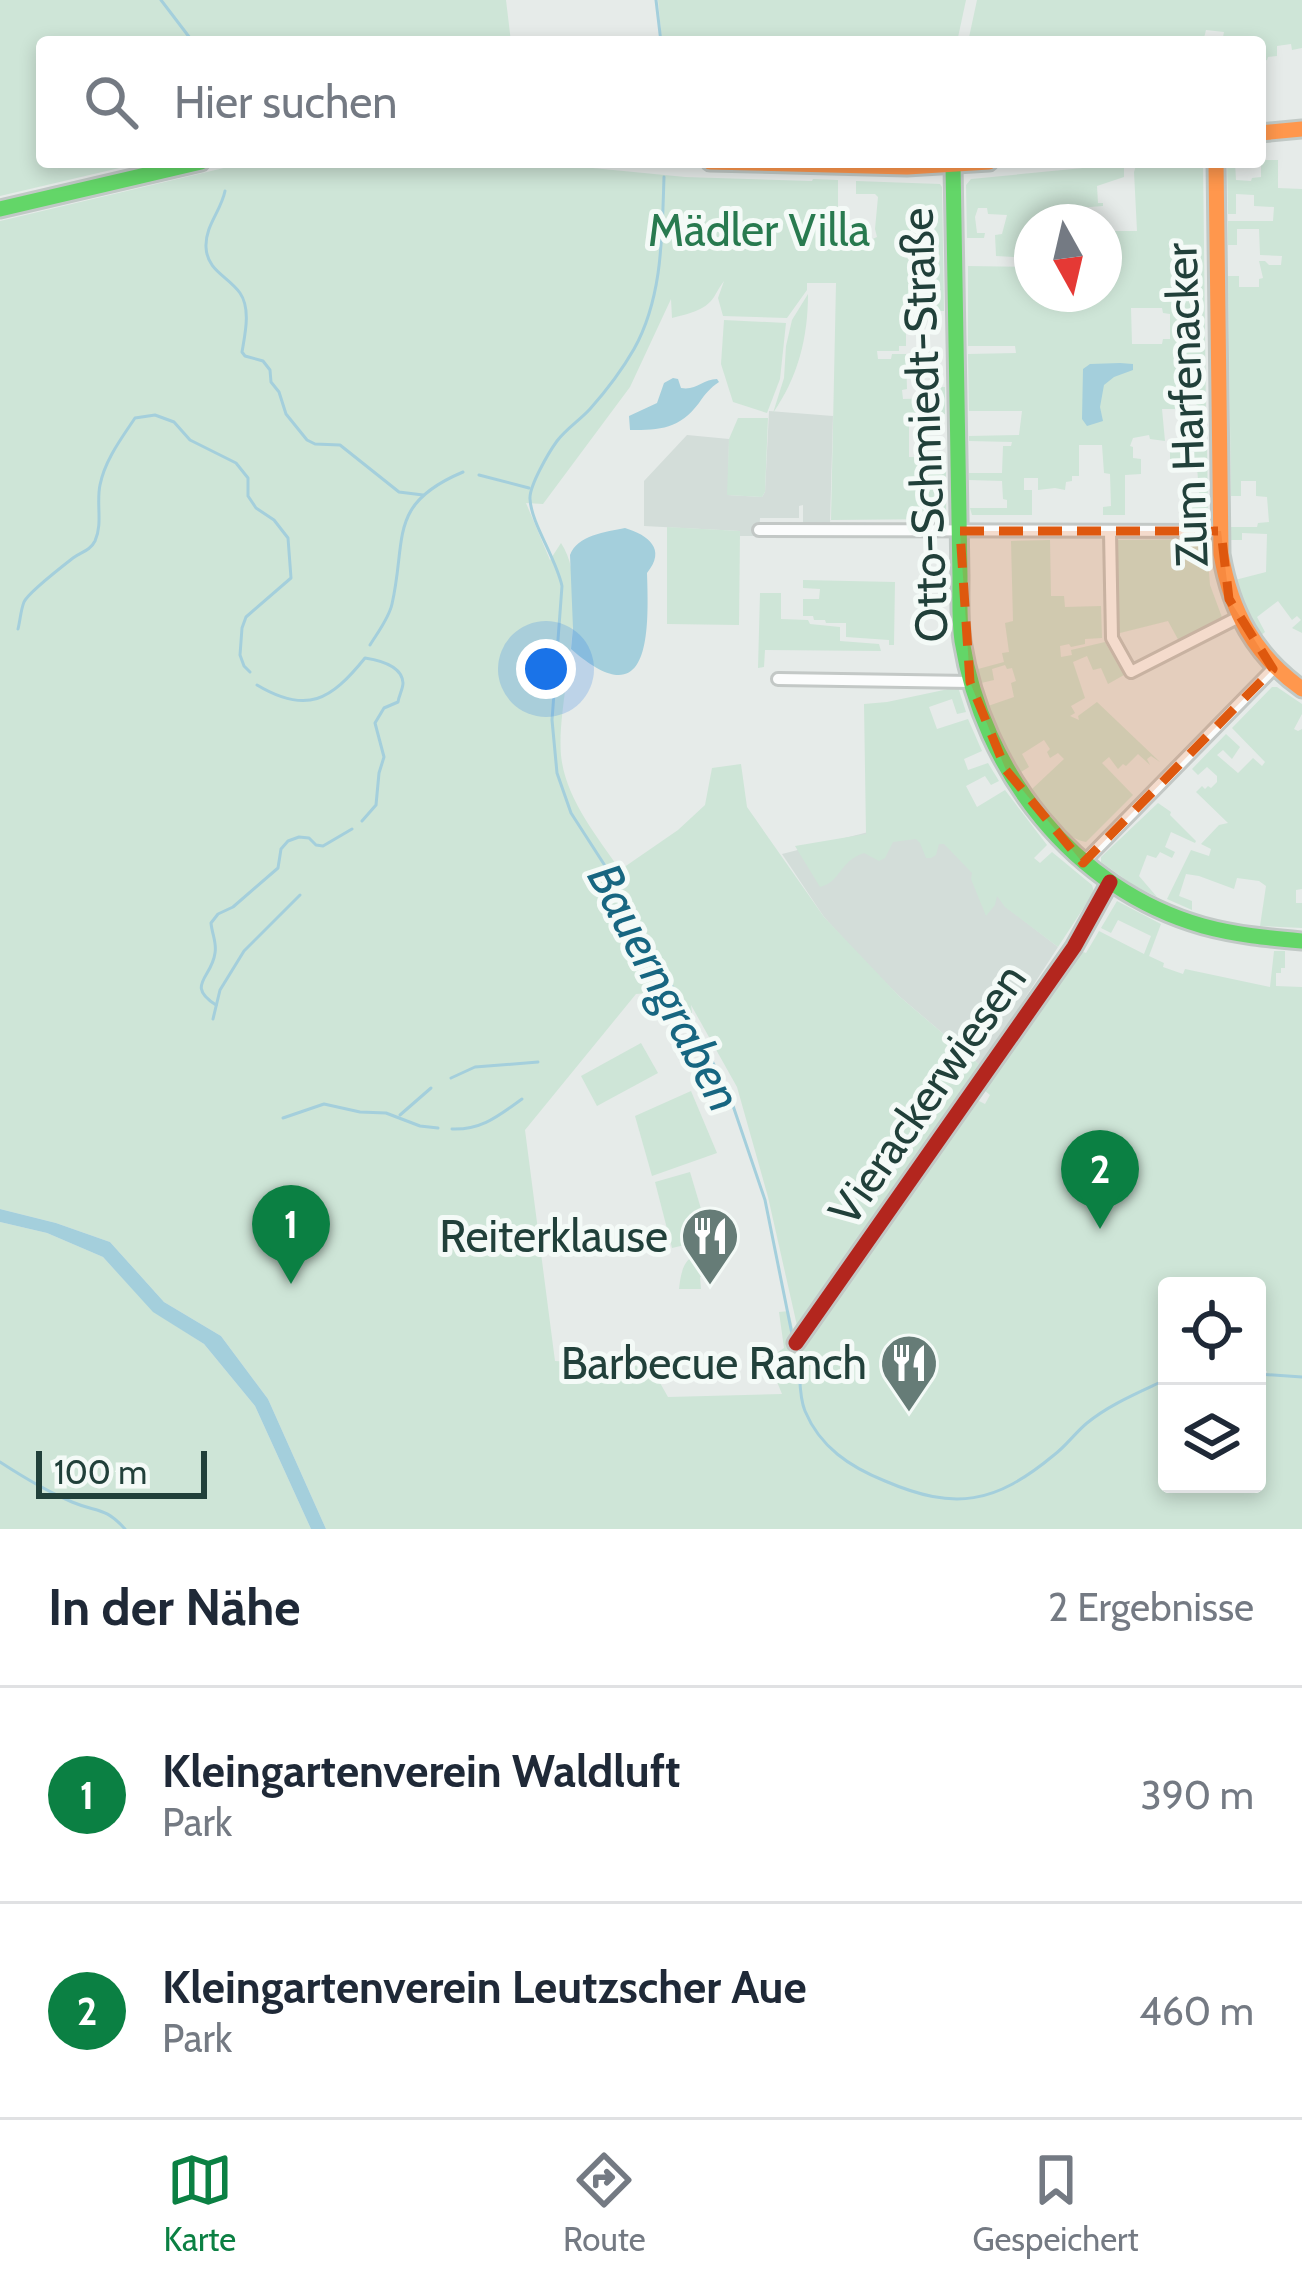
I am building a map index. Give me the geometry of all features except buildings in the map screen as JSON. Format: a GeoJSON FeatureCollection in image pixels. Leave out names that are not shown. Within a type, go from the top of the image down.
{"type":"FeatureCollection","features":[{"type":"Feature","properties":{"kind":"street"},"geometry":{"type":"LineString","coordinates":[[1266,132],[1302,129]]}},
{"type":"Feature","properties":{"kind":"street"},"geometry":{"type":"LineString","coordinates":[[0,209],[175,168]]}},
{"type":"Feature","properties":{"kind":"street","name":"Otto-Schmiedt-Straße"},"geometry":{"type":"LineString","coordinates":[[953,168],[962,634],[979,714],[1006,770],[1056,837],[1110,882],[1151,906],[1206,928],[1270,941],[1302,941]]}},
{"type":"Feature","properties":{"kind":"street","name":"Zum Harfenacker"},"geometry":{"type":"LineString","coordinates":[[1216,168],[1224,578],[1237,618],[1253,645],[1273,669],[1302,689]]}},
{"type":"Feature","properties":{"kind":"street"},"geometry":{"type":"LineString","coordinates":[[759,530],[1221,531]]}},
{"type":"Feature","properties":{"kind":"street"},"geometry":{"type":"LineString","coordinates":[[1110,532],[1112,638],[1131,672],[1237,618]]}},
{"type":"Feature","properties":{"kind":"street"},"geometry":{"type":"LineString","coordinates":[[1083,863],[1273,669]]}},
{"type":"Feature","properties":{"kind":"street","name":"Otto-Schmiedt-Straße"},"geometry":{"type":"LineString","coordinates":[[778,679],[970,682]]}},
{"type":"Feature","properties":{"kind":"street","name":"Vierackerwiesen"},"geometry":{"type":"LineString","coordinates":[[796,1342],[1062,964],[1110,882]]}},
{"type":"Feature","properties":{"kind":"highlighted area"},"geometry":{"type":"Polygon","coordinates":[[[960,531],[1221,531],[1229,599],[1273,669],[1083,863],[1006,770],[970,682],[960,531]]]}},
{"type":"Feature","properties":{"kind":"shaded area"},"geometry":{"type":"Polygon","coordinates":[[[769,411],[833,416],[830,524],[803,523],[803,505],[799,518],[760,518],[759,536],[644,526],[644,481],[687,435],[729,439],[728,495],[762,497],[769,411]]]}},
{"type":"Feature","properties":{"kind":"shaded area"},"geometry":{"type":"Polygon","coordinates":[[[943,813],[1005,906],[1058,947],[981,1066],[863,960],[824,917],[782,854],[943,813]]]}},
{"type":"Feature","properties":{"kind":"green space"},"geometry":{"type":"Polygon","coordinates":[[[0,0],[506,0],[510,36],[36,36],[36,168],[119,168],[0,196],[0,0]]]}},
{"type":"Feature","properties":{"kind":"green space"},"geometry":{"type":"Polygon","coordinates":[[[658,0],[966,0],[958,36],[661,36],[658,0]]]}},
{"type":"Feature","properties":{"kind":"green space"},"geometry":{"type":"Polygon","coordinates":[[[977,0],[1302,0],[1302,48],[1277,46],[1277,56],[1266,60],[1266,36],[1223,36],[1224,32],[1206,30],[1204,36],[969,36],[977,0]]]}},
{"type":"Feature","properties":{"kind":"green space"},"geometry":{"type":"Polygon","coordinates":[[[1266,160],[1278,160],[1278,188],[1302,189],[1302,633],[1292,628],[1301,620],[1297,616],[1292,620],[1278,601],[1257,617],[1265,632],[1260,636],[1235,580],[1266,572],[1267,534],[1242,533],[1242,540],[1231,540],[1231,527],[1269,522],[1267,497],[1256,496],[1256,481],[1241,481],[1241,496],[1231,496],[1228,276],[1239,276],[1239,287],[1259,287],[1263,278],[1259,261],[1281,265],[1282,256],[1260,255],[1259,229],[1237,229],[1237,245],[1228,245],[1228,221],[1273,221],[1274,207],[1254,206],[1254,195],[1236,194],[1236,214],[1228,214],[1227,168],[1235,168],[1236,180],[1261,177],[1266,160]]]}},
{"type":"Feature","properties":{"kind":"green space","name":"Mädler Villa"},"geometry":{"type":"Polygon","coordinates":[[[224,168],[593,168],[685,177],[838,180],[838,224],[855,225],[852,237],[868,241],[877,237],[878,197],[856,194],[856,181],[940,184],[944,311],[910,311],[910,318],[901,318],[906,346],[899,346],[899,351],[877,351],[878,359],[906,354],[903,399],[936,398],[936,387],[945,387],[945,414],[909,416],[909,457],[946,458],[946,516],[831,520],[836,283],[807,283],[787,318],[723,316],[718,298],[724,281],[710,302],[690,313],[672,318],[671,299],[630,387],[543,504],[526,503],[550,560],[561,543],[574,588],[561,731],[564,771],[583,816],[620,870],[705,805],[712,768],[741,764],[747,807],[824,917],[899,996],[981,1066],[798,1330],[737,1087],[691,1005],[696,1043],[659,992],[636,994],[525,1130],[555,1361],[651,1367],[668,1397],[782,1394],[763,1362],[784,1348],[779,1312],[789,1311],[802,1349],[817,1330],[816,1321],[972,1103],[985,1104],[990,1095],[984,1086],[1075,949],[1086,953],[1099,931],[1144,954],[1151,936],[1118,920],[1111,933],[1101,928],[1117,901],[1161,924],[1149,956],[1164,963],[1163,967],[1270,987],[1274,951],[1285,951],[1285,968],[1276,973],[1276,986],[1302,987],[1302,1529],[326,1529],[268,1399],[221,1336],[164,1302],[110,1242],[0,1209],[0,221],[224,168]]]}},
{"type":"Feature","properties":{"kind":"green space"},"geometry":{"type":"Polygon","coordinates":[[[1124,168],[1124,177],[1097,186],[1098,203],[1103,204],[1014,204],[1014,257],[996,256],[995,235],[1002,234],[1007,215],[978,208],[977,233],[985,233],[984,238],[967,238],[966,185],[971,179],[1124,168]]]}},
{"type":"Feature","properties":{"kind":"green space"},"geometry":{"type":"Polygon","coordinates":[[[1135,168],[1203,168],[1206,416],[1199,416],[1194,403],[1185,409],[1162,409],[1165,441],[1149,435],[1133,438],[1130,446],[1133,458],[1141,459],[1141,474],[1125,475],[1125,515],[1103,515],[1103,507],[1111,506],[1110,474],[1104,473],[1102,445],[1079,445],[1079,476],[1066,482],[1065,490],[1038,490],[1038,478],[1024,478],[1024,490],[1032,490],[1032,515],[972,515],[970,508],[1007,508],[1002,481],[969,480],[969,473],[1002,473],[1003,446],[1012,442],[969,441],[969,436],[1019,435],[1022,411],[969,411],[968,354],[1016,353],[1015,346],[968,346],[968,266],[1014,267],[1014,312],[1122,312],[1122,231],[1137,231],[1135,168]],[[1131,308],[1132,344],[1162,344],[1163,339],[1170,339],[1170,314],[1162,308],[1131,308]]]}},
{"type":"Feature","properties":{"kind":"green space"},"geometry":{"type":"Polygon","coordinates":[[[808,294],[800,356],[773,413],[784,378],[792,320],[808,294]]]}},
{"type":"Feature","properties":{"kind":"green space"},"geometry":{"type":"Polygon","coordinates":[[[724,320],[786,323],[780,379],[767,413],[733,402],[721,364],[724,320]]]}},
{"type":"Feature","properties":{"kind":"green space"},"geometry":{"type":"Polygon","coordinates":[[[738,418],[768,418],[762,497],[727,495],[729,439],[738,418]]]}},
{"type":"Feature","properties":{"kind":"green space"},"geometry":{"type":"Polygon","coordinates":[[[1170,447],[1207,447],[1208,508],[1203,514],[1188,515],[1187,506],[1200,505],[1197,467],[1191,466],[1191,472],[1170,472],[1170,447]]]}},
{"type":"Feature","properties":{"kind":"green space"},"geometry":{"type":"Polygon","coordinates":[[[667,527],[740,531],[739,625],[667,624],[667,527]]]}},
{"type":"Feature","properties":{"kind":"green space"},"geometry":{"type":"Polygon","coordinates":[[[1202,539],[1210,585],[1223,620],[1180,643],[1168,621],[1116,634],[1113,540],[1202,539]]]}},
{"type":"Feature","properties":{"kind":"green space"},"geometry":{"type":"Polygon","coordinates":[[[1050,540],[1051,596],[1064,596],[1065,607],[1101,606],[1102,638],[1060,646],[1061,657],[1105,642],[1124,675],[1108,684],[1101,668],[1093,670],[1087,656],[1073,662],[1085,698],[1071,706],[1075,713],[1070,716],[1079,720],[1097,702],[1160,762],[1151,756],[1147,759],[1150,765],[1138,754],[1118,769],[1109,757],[1102,763],[1133,795],[1086,842],[1062,829],[1032,789],[1064,759],[1058,753],[1050,758],[1044,740],[1022,754],[1029,767],[1021,772],[1001,737],[988,706],[1014,697],[1012,668],[992,669],[994,680],[981,683],[978,669],[1004,662],[1002,653],[1009,652],[1005,623],[1013,621],[1011,541],[1050,540]]]}},
{"type":"Feature","properties":{"kind":"green space"},"geometry":{"type":"Polygon","coordinates":[[[803,580],[895,582],[894,645],[889,640],[846,637],[846,623],[803,616],[803,599],[819,599],[820,589],[803,588],[803,580]]]}},
{"type":"Feature","properties":{"kind":"green space"},"geometry":{"type":"Polygon","coordinates":[[[760,593],[781,593],[781,619],[840,627],[840,641],[879,644],[881,651],[765,650],[764,667],[758,668],[760,593]]]}},
{"type":"Feature","properties":{"kind":"green space"},"geometry":{"type":"Polygon","coordinates":[[[958,687],[966,712],[957,714],[952,699],[929,707],[937,729],[968,719],[982,751],[964,759],[968,770],[988,763],[999,781],[991,785],[985,776],[966,786],[977,807],[1005,790],[1047,845],[1034,858],[1040,863],[1052,852],[1092,885],[1094,892],[1058,947],[997,896],[986,916],[972,873],[944,844],[939,844],[936,855],[926,858],[916,839],[893,842],[885,858],[879,861],[864,853],[820,887],[795,846],[866,834],[864,704],[958,687]]]}},
{"type":"Feature","properties":{"kind":"green space"},"geometry":{"type":"Polygon","coordinates":[[[1272,687],[1302,704],[1294,729],[1302,729],[1302,889],[1296,890],[1296,903],[1302,903],[1302,928],[1260,926],[1266,886],[1259,881],[1237,878],[1234,889],[1186,874],[1179,896],[1192,901],[1192,910],[1167,899],[1191,850],[1209,856],[1211,849],[1201,844],[1219,825],[1228,823],[1196,792],[1202,786],[1211,788],[1217,776],[1207,767],[1198,775],[1192,769],[1226,734],[1240,747],[1232,759],[1223,750],[1217,755],[1238,773],[1253,758],[1262,766],[1265,762],[1232,728],[1272,687]]]}},
{"type":"Feature","properties":{"kind":"green space"},"geometry":{"type":"Polygon","coordinates":[[[1158,803],[1196,841],[1171,832],[1165,847],[1175,852],[1172,858],[1160,852],[1156,858],[1147,855],[1139,876],[1157,897],[1133,885],[1101,862],[1101,857],[1158,803]]]}},
{"type":"Feature","properties":{"kind":"green space"},"geometry":{"type":"Polygon","coordinates":[[[641,1043],[658,1073],[597,1106],[581,1076],[641,1043]]]}},
{"type":"Feature","properties":{"kind":"green space"},"geometry":{"type":"Polygon","coordinates":[[[691,1091],[717,1153],[652,1176],[635,1116],[691,1091]]]}},
{"type":"Feature","properties":{"kind":"green space"},"geometry":{"type":"Polygon","coordinates":[[[690,1172],[710,1239],[672,1248],[655,1182],[690,1172]]]}},
{"type":"Feature","properties":{"kind":"green space"},"geometry":{"type":"Polygon","coordinates":[[[0,1222],[47,1233],[103,1257],[153,1311],[204,1344],[255,1406],[311,1529],[0,1529],[0,1222]]]}},
{"type":"Feature","properties":{"kind":"green space"},"geometry":{"type":"Polygon","coordinates":[[[717,1249],[719,1264],[703,1267],[701,1289],[679,1289],[689,1260],[717,1249]]]}},
{"type":"Feature","properties":{"kind":"water"},"geometry":{"type":"Polygon","coordinates":[[[1090,364],[1133,364],[1133,370],[1104,385],[1103,421],[1087,426],[1082,419],[1083,369],[1090,364]]]}},
{"type":"Feature","properties":{"kind":"water"},"geometry":{"type":"Polygon","coordinates":[[[673,378],[681,388],[719,382],[677,423],[630,430],[629,416],[657,403],[664,383],[673,378]]]}},
{"type":"Feature","properties":{"kind":"water"},"geometry":{"type":"Polygon","coordinates":[[[625,528],[647,539],[655,557],[647,573],[647,620],[640,659],[631,671],[617,675],[597,668],[571,649],[570,555],[585,539],[625,528]]]}},
{"type":"Feature","properties":{"kind":"water"},"geometry":{"type":"Polygon","coordinates":[[[0,1209],[110,1242],[164,1302],[221,1336],[268,1399],[326,1529],[311,1529],[255,1406],[204,1344],[153,1312],[103,1257],[47,1233],[0,1222],[0,1209]]]}},
{"type":"Feature","properties":{"kind":"waterway"},"geometry":{"type":"LineString","coordinates":[[161,0],[188,36]]}},
{"type":"Feature","properties":{"kind":"waterway","name":"Bauerngraben"},"geometry":{"type":"LineString","coordinates":[[656,0],[660,36]]}},
{"type":"Feature","properties":{"kind":"waterway","name":"Bauerngraben"},"geometry":{"type":"LineString","coordinates":[[664,177],[659,265],[644,329],[608,388],[557,441],[531,493],[531,508],[562,586],[552,720],[557,773],[571,813],[620,889],[728,1091],[765,1200],[793,1339]]}},
{"type":"Feature","properties":{"kind":"waterway"},"geometry":{"type":"LineString","coordinates":[[225,191],[206,247],[214,268],[243,299],[242,352],[263,361],[270,370],[286,414],[307,440],[340,445],[399,492],[423,495]]}},
{"type":"Feature","properties":{"kind":"waterway"},"geometry":{"type":"LineString","coordinates":[[18,629],[27,598],[93,544],[99,528],[100,485],[110,458],[135,418],[155,415],[174,422],[190,440],[236,463],[248,478],[248,496],[256,508],[288,538],[291,578],[246,617],[242,628],[240,655],[250,672]]}},
{"type":"Feature","properties":{"kind":"waterway"},"geometry":{"type":"LineString","coordinates":[[370,645],[391,609],[411,510],[439,484],[463,472]]}},
{"type":"Feature","properties":{"kind":"waterway"},"geometry":{"type":"LineString","coordinates":[[479,475],[529,488]]}},
{"type":"Feature","properties":{"kind":"waterway"},"geometry":{"type":"LineString","coordinates":[[257,685],[290,699],[317,698],[341,684],[365,658],[388,665],[402,677],[398,702],[384,708],[375,723],[384,757],[376,805],[362,821]]}},
{"type":"Feature","properties":{"kind":"waterway"},"geometry":{"type":"LineString","coordinates":[[216,1005],[201,986],[215,953],[211,923],[278,868],[281,849],[288,841],[309,838],[323,846],[352,829]]}},
{"type":"Feature","properties":{"kind":"waterway"},"geometry":{"type":"LineString","coordinates":[[213,1019],[220,990],[244,951],[300,895]]}},
{"type":"Feature","properties":{"kind":"waterway"},"geometry":{"type":"LineString","coordinates":[[451,1078],[475,1067],[538,1062]]}},
{"type":"Feature","properties":{"kind":"waterway"},"geometry":{"type":"LineString","coordinates":[[400,1115],[431,1088]]}},
{"type":"Feature","properties":{"kind":"waterway"},"geometry":{"type":"LineString","coordinates":[[452,1129],[481,1124],[522,1099]]}},
{"type":"Feature","properties":{"kind":"waterway"},"geometry":{"type":"LineString","coordinates":[[283,1118],[324,1104],[386,1113],[438,1128]]}},
{"type":"Feature","properties":{"kind":"waterway","name":"Bauerngraben"},"geometry":{"type":"LineString","coordinates":[[796,1348],[803,1404],[828,1445],[848,1462],[885,1481],[954,1499],[974,1498],[1013,1484],[1096,1416],[1158,1383]]}},
{"type":"Feature","properties":{"kind":"waterway","name":"Bauerngraben"},"geometry":{"type":"LineString","coordinates":[[1266,1375],[1302,1377]]}},
{"type":"Feature","properties":{"kind":"waterway"},"geometry":{"type":"LineString","coordinates":[[0,1462],[53,1493],[106,1513],[125,1529]]}},
{"type":"Feature","properties":{"kind":"traffic: fast"},"geometry":{"type":"LineString","coordinates":[[0,209],[175,168]]}},
{"type":"Feature","properties":{"kind":"traffic: fast"},"geometry":{"type":"LineString","coordinates":[[953,168],[960,625],[973,689],[990,735],[1013,779],[1042,818],[1075,854],[1113,884],[1203,926],[1302,941]]}},
{"type":"Feature","properties":{"kind":"traffic: slow"},"geometry":{"type":"LineString","coordinates":[[1266,132],[1302,129]]}},
{"type":"Feature","properties":{"kind":"traffic: slow"},"geometry":{"type":"LineString","coordinates":[[1216,168],[1221,554],[1247,630],[1270,662],[1302,689]]}},
{"type":"Feature","properties":{"kind":"traffic: jam"},"geometry":{"type":"LineString","coordinates":[[796,1343],[1074,947],[1110,882]]}},
{"type":"Feature","properties":{"kind":"place","name":"Kleingartenverein Leutzscher Aue"},"geometry":{"type":"Point","coordinates":[1100,1229]}},
{"type":"Feature","properties":{"kind":"place","name":"Kleingartenverein Waldluft"},"geometry":{"type":"Point","coordinates":[291,1284]}},
{"type":"Feature","properties":{"kind":"place","name":"Reiterklause"},"geometry":{"type":"Point","coordinates":[710,1287]}},
{"type":"Feature","properties":{"kind":"place","name":"Barbecue Ranch"},"geometry":{"type":"Point","coordinates":[909,1414]}}]}
